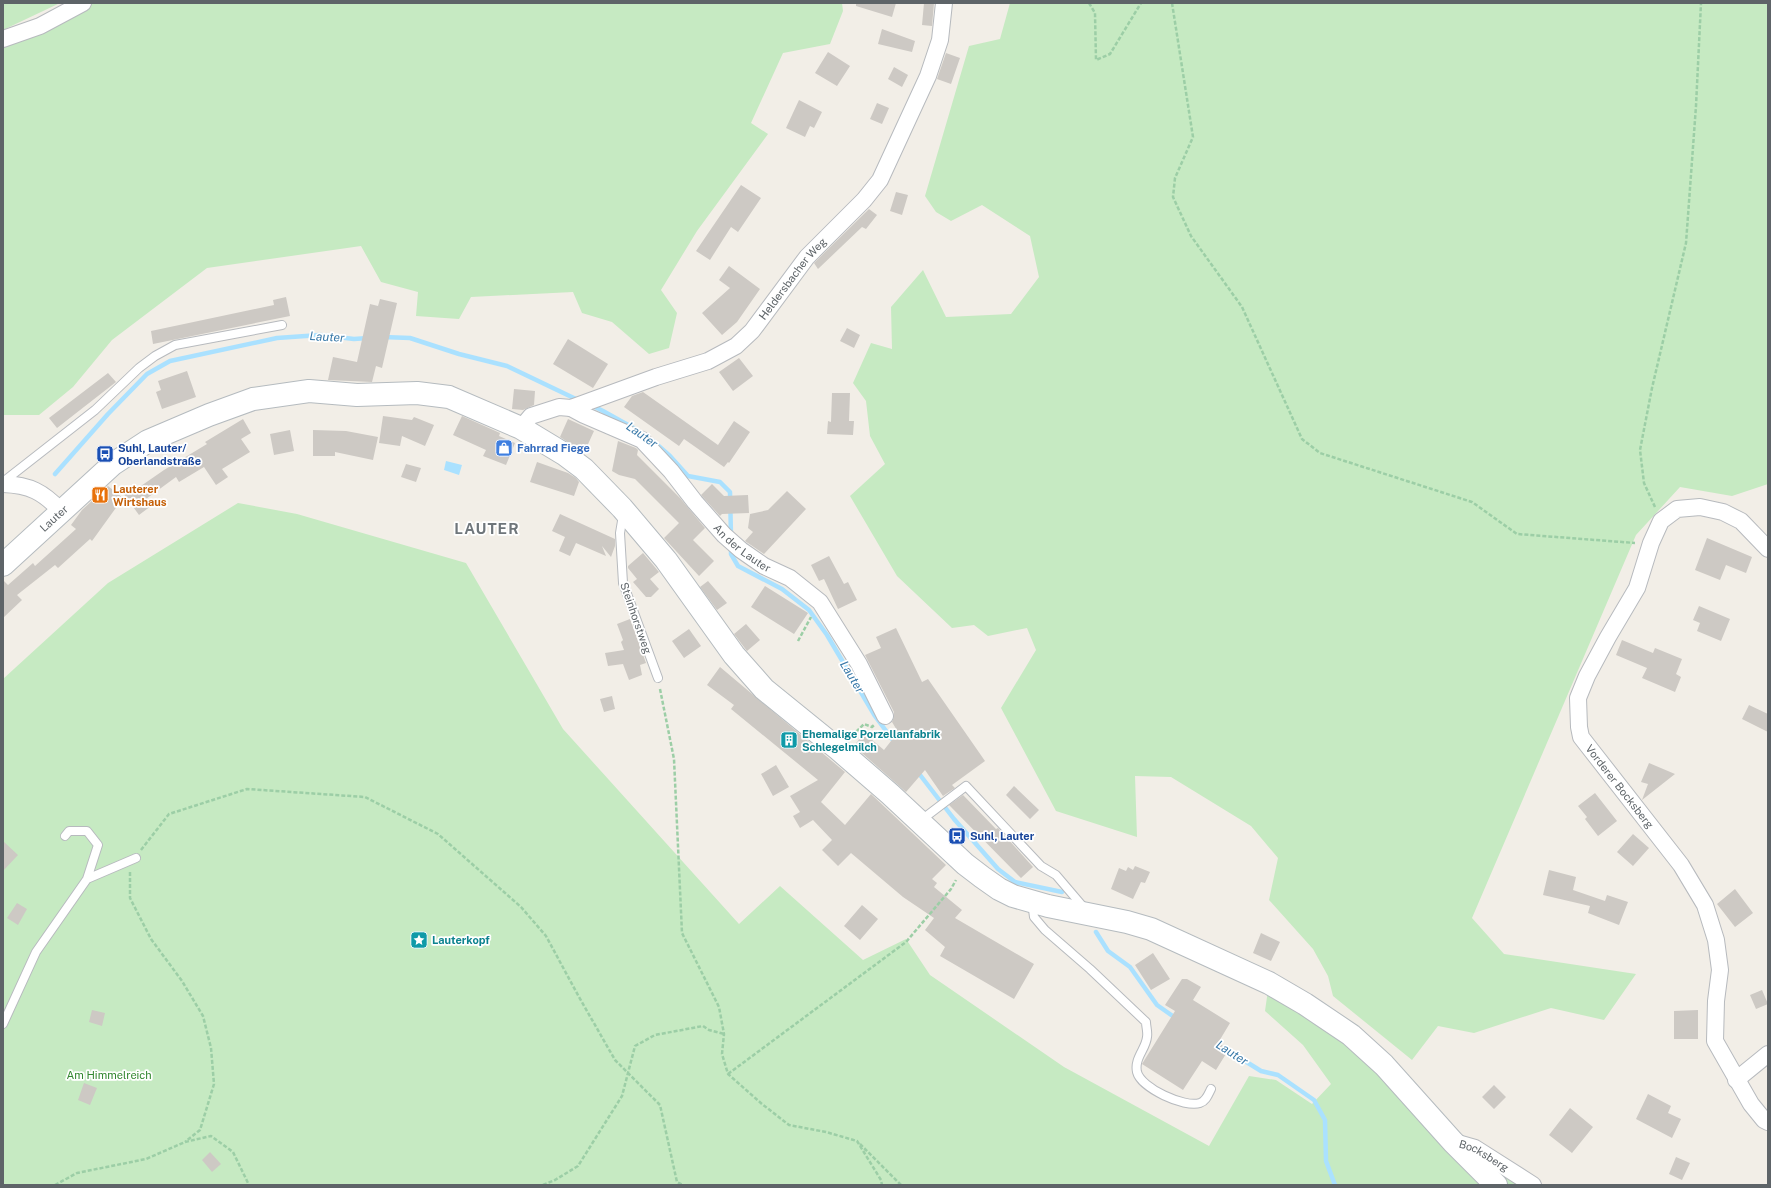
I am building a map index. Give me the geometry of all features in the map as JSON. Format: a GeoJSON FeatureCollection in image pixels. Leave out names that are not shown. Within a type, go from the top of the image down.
{"type":"FeatureCollection","features":[{"type":"Feature","properties":{"kind":"street"},"geometry":{"type":"LineString","coordinates":[[3,39],[40,26],[83,3]]}},
{"type":"Feature","properties":{"kind":"street","name":"Heldersbacher Weg"},"geometry":{"type":"LineString","coordinates":[[521,428],[531,416],[559,407],[571,408],[604,395],[708,361],[736,346],[752,331],[807,257],[864,200],[880,180],[928,76],[940,40],[944,3]]}},
{"type":"Feature","properties":{"kind":"street","name":"Lauter"},"geometry":{"type":"LineString","coordinates":[[3,565],[113,464],[148,441],[209,415],[253,399],[309,391],[357,395],[417,393],[449,397],[521,428],[564,454],[584,469],[622,508],[666,560],[734,655],[764,689],[838,749],[927,816],[965,864],[999,889],[1013,896],[1032,902],[1127,922],[1151,929],[1269,983],[1305,1004],[1351,1035],[1384,1065],[1453,1142],[1496,1185]]}},
{"type":"Feature","properties":{"kind":"street","name":"An der Lauter"},"geometry":{"type":"LineString","coordinates":[[571,408],[642,440],[671,471],[694,502],[724,535],[741,550],[764,566],[790,578],[820,602],[859,664],[885,716]]}},
{"type":"Feature","properties":{"kind":"street"},"geometry":{"type":"LineString","coordinates":[[3,483],[20,484],[40,492],[62,511]]}},
{"type":"Feature","properties":{"kind":"street","name":"Vorderer Bocksberg"},"geometry":{"type":"LineString","coordinates":[[1768,549],[1741,521],[1722,512],[1700,507],[1677,509],[1661,521],[1651,543],[1637,588],[1587,676],[1578,698],[1579,727],[1581,737],[1681,866],[1705,905],[1716,940],[1720,970],[1716,1001],[1715,1041],[1751,1104],[1764,1120],[1768,1122]]}},
{"type":"Feature","properties":{"kind":"street"},"geometry":{"type":"LineString","coordinates":[[1736,1080],[1768,1054]]}},
{"type":"Feature","properties":{"kind":"street","name":"Bocksberg"},"geometry":{"type":"LineString","coordinates":[[1453,1142],[1475,1148],[1533,1185]]}},
{"type":"Feature","properties":{"kind":"lane"},"geometry":{"type":"LineString","coordinates":[[3,483],[95,410],[139,368],[155,356],[175,345],[282,325]]}},
{"type":"Feature","properties":{"kind":"lane","name":"Steinhorstweg"},"geometry":{"type":"LineString","coordinates":[[622,508],[623,514],[620,533],[623,583],[658,678]]}},
{"type":"Feature","properties":{"kind":"lane"},"geometry":{"type":"LineString","coordinates":[[927,816],[966,786],[1041,866],[1056,875],[1090,914]]}},
{"type":"Feature","properties":{"kind":"lane"},"geometry":{"type":"LineString","coordinates":[[3,1024],[36,952],[87,879],[98,845],[87,831],[69,831],[65,836]]}},
{"type":"Feature","properties":{"kind":"lane"},"geometry":{"type":"LineString","coordinates":[[87,879],[136,858]]}},
{"type":"Feature","properties":{"kind":"lane"},"geometry":{"type":"LineString","coordinates":[[1032,902],[1034,917],[1045,930],[1090,969],[1146,1022],[1147,1038],[1139,1054],[1136,1066],[1137,1073],[1141,1081],[1157,1092],[1186,1103],[1199,1103],[1206,1099],[1211,1090]]}},
{"type":"Feature","properties":{"kind":"path"},"geometry":{"type":"LineString","coordinates":[[1089,3],[1095,13],[1096,60],[1110,54],[1141,3]]}},
{"type":"Feature","properties":{"kind":"path"},"geometry":{"type":"LineString","coordinates":[[1172,3],[1193,137],[1176,178],[1173,197],[1191,236],[1242,307],[1302,439],[1320,453],[1472,502],[1517,534],[1651,543]]}},
{"type":"Feature","properties":{"kind":"path"},"geometry":{"type":"LineString","coordinates":[[1661,521],[1644,483],[1640,450],[1652,388],[1686,243],[1696,106],[1701,3]]}},
{"type":"Feature","properties":{"kind":"path"},"geometry":{"type":"LineString","coordinates":[[798,641],[806,624]]}},
{"type":"Feature","properties":{"kind":"path"},"geometry":{"type":"LineString","coordinates":[[658,678],[674,759],[682,933],[719,1007],[724,1034],[722,1054],[728,1074],[762,1104],[789,1125],[826,1132],[857,1141],[901,1185]]}},
{"type":"Feature","properties":{"kind":"path"},"geometry":{"type":"LineString","coordinates":[[838,749],[864,724],[872,727]]}},
{"type":"Feature","properties":{"kind":"path"},"geometry":{"type":"LineString","coordinates":[[185,1142],[200,1130],[214,1084],[212,1048],[203,1016],[182,981],[151,939],[130,898],[129,874],[136,858],[169,814],[247,789],[365,797],[438,834],[521,907],[546,936],[579,997],[616,1060],[660,1105],[677,1182],[683,1185]]}},
{"type":"Feature","properties":{"kind":"path"},"geometry":{"type":"LineString","coordinates":[[728,1074],[906,942],[951,889],[965,864]]}},
{"type":"Feature","properties":{"kind":"path"},"geometry":{"type":"LineString","coordinates":[[543,1185],[555,1180],[578,1166],[622,1096],[635,1046],[655,1035],[703,1026],[709,1030],[724,1034]]}},
{"type":"Feature","properties":{"kind":"path"},"geometry":{"type":"LineString","coordinates":[[55,1185],[76,1173],[146,1159],[185,1142],[210,1136],[233,1152],[249,1185]]}},
{"type":"Feature","properties":{"kind":"path"},"geometry":{"type":"LineString","coordinates":[[857,1141],[881,1180],[882,1185]]}},
{"type":"Feature","properties":{"kind":"green space"},"geometry":{"type":"Polygon","coordinates":[[[3,3],[60,3],[3,30],[3,3]]]}},
{"type":"Feature","properties":{"kind":"green space"},"geometry":{"type":"Polygon","coordinates":[[[83,3],[842,3],[843,11],[830,44],[783,53],[751,123],[768,134],[697,231],[661,290],[677,313],[669,348],[649,354],[612,322],[582,313],[573,292],[471,297],[459,319],[416,316],[418,292],[381,282],[361,246],[207,268],[112,340],[73,387],[39,415],[3,415],[3,39],[83,3]]]}},
{"type":"Feature","properties":{"kind":"green space"},"geometry":{"type":"Polygon","coordinates":[[[1010,3],[1768,3],[1768,484],[1732,496],[1680,487],[1636,535],[1472,918],[1504,954],[1636,974],[1604,1020],[1551,1008],[1474,1033],[1438,1026],[1412,1060],[1333,996],[1328,976],[1313,949],[1269,900],[1278,858],[1251,826],[1171,777],[1135,776],[1137,837],[1056,811],[1001,708],[1036,650],[1027,628],[988,636],[974,625],[952,628],[897,576],[850,496],[885,464],[870,436],[866,401],[853,383],[871,343],[892,349],[891,307],[923,270],[946,317],[1011,314],[1039,277],[1030,236],[982,205],[951,221],[936,212],[925,196],[969,46],[1000,39],[1010,3]]]}},
{"type":"Feature","properties":{"kind":"green space","name":"Am Himmelreich"},"geometry":{"type":"Polygon","coordinates":[[[238,503],[297,514],[466,563],[563,729],[739,924],[780,886],[863,960],[906,939],[930,975],[1064,1067],[1209,1146],[1249,1076],[1276,1080],[1312,1104],[1331,1084],[1303,1045],[1265,1011],[1269,983],[1305,1004],[1453,1142],[1533,1185],[3,1185],[3,679],[108,583],[238,503]]]}},
{"type":"Feature","properties":{"kind":"water"},"geometry":{"type":"Polygon","coordinates":[[[446,461],[462,465],[459,475],[444,470],[446,461]]]}},
{"type":"Feature","properties":{"kind":"building"},"geometry":{"type":"Polygon","coordinates":[[[856,3],[896,3],[892,17],[856,6],[856,3]]]}},
{"type":"Feature","properties":{"kind":"building"},"geometry":{"type":"Polygon","coordinates":[[[924,3],[934,3],[932,26],[922,25],[924,3]]]}},
{"type":"Feature","properties":{"kind":"building"},"geometry":{"type":"Polygon","coordinates":[[[882,29],[915,41],[912,52],[878,44],[882,29]]]}},
{"type":"Feature","properties":{"kind":"building"},"geometry":{"type":"Polygon","coordinates":[[[828,52],[850,66],[837,86],[815,73],[828,52]]]}},
{"type":"Feature","properties":{"kind":"building"},"geometry":{"type":"Polygon","coordinates":[[[946,53],[960,58],[951,84],[937,79],[946,53]]]}},
{"type":"Feature","properties":{"kind":"building"},"geometry":{"type":"Polygon","coordinates":[[[894,67],[908,75],[902,87],[888,79],[894,67]]]}},
{"type":"Feature","properties":{"kind":"building"},"geometry":{"type":"Polygon","coordinates":[[[799,100],[822,112],[814,128],[810,126],[805,137],[786,128],[799,100]]]}},
{"type":"Feature","properties":{"kind":"building"},"geometry":{"type":"Polygon","coordinates":[[[877,103],[889,108],[882,124],[870,119],[877,103]]]}},
{"type":"Feature","properties":{"kind":"building"},"geometry":{"type":"Polygon","coordinates":[[[741,185],[761,198],[738,232],[731,227],[710,260],[696,251],[741,185]]]}},
{"type":"Feature","properties":{"kind":"building"},"geometry":{"type":"Polygon","coordinates":[[[896,192],[908,195],[902,215],[890,211],[896,192]]]}},
{"type":"Feature","properties":{"kind":"building"},"geometry":{"type":"Polygon","coordinates":[[[869,209],[877,215],[866,229],[862,227],[818,269],[814,263],[869,209]]]}},
{"type":"Feature","properties":{"kind":"building"},"geometry":{"type":"Polygon","coordinates":[[[729,266],[760,289],[737,322],[722,335],[702,313],[730,288],[719,280],[729,266]]]}},
{"type":"Feature","properties":{"kind":"building"},"geometry":{"type":"Polygon","coordinates":[[[286,297],[290,316],[153,344],[151,331],[274,305],[273,300],[286,297]]]}},
{"type":"Feature","properties":{"kind":"building"},"geometry":{"type":"Polygon","coordinates":[[[380,299],[397,303],[382,368],[376,366],[372,382],[328,380],[333,357],[357,362],[370,304],[378,306],[380,299]]]}},
{"type":"Feature","properties":{"kind":"building"},"geometry":{"type":"Polygon","coordinates":[[[847,328],[860,335],[854,348],[840,341],[847,328]]]}},
{"type":"Feature","properties":{"kind":"building"},"geometry":{"type":"Polygon","coordinates":[[[568,339],[608,364],[593,388],[553,364],[568,339]]]}},
{"type":"Feature","properties":{"kind":"building"},"geometry":{"type":"Polygon","coordinates":[[[739,358],[753,376],[733,391],[719,372],[739,358]]]}},
{"type":"Feature","properties":{"kind":"building"},"geometry":{"type":"Polygon","coordinates":[[[187,371],[196,397],[162,409],[156,392],[161,390],[158,381],[187,371]]]}},
{"type":"Feature","properties":{"kind":"building"},"geometry":{"type":"Polygon","coordinates":[[[108,373],[116,382],[57,428],[49,418],[108,373]]]}},
{"type":"Feature","properties":{"kind":"building"},"geometry":{"type":"Polygon","coordinates":[[[514,389],[535,391],[534,405],[523,410],[512,409],[514,389]]]}},
{"type":"Feature","properties":{"kind":"building"},"geometry":{"type":"Polygon","coordinates":[[[643,392],[718,445],[734,421],[750,432],[729,463],[728,462],[724,467],[684,439],[679,446],[624,407],[632,396],[643,392]]]}},
{"type":"Feature","properties":{"kind":"building"},"geometry":{"type":"Polygon","coordinates":[[[832,393],[850,393],[849,421],[854,421],[853,435],[827,434],[828,421],[831,422],[832,393]]]}},
{"type":"Feature","properties":{"kind":"building"},"geometry":{"type":"Polygon","coordinates":[[[383,416],[412,420],[414,417],[434,425],[425,446],[402,436],[400,446],[379,443],[383,416]]]}},
{"type":"Feature","properties":{"kind":"building"},"geometry":{"type":"Polygon","coordinates":[[[462,416],[500,433],[499,436],[515,443],[506,465],[483,456],[486,450],[453,435],[462,416]]]}},
{"type":"Feature","properties":{"kind":"building"},"geometry":{"type":"Polygon","coordinates":[[[243,419],[251,433],[241,439],[250,452],[222,469],[228,477],[216,485],[204,467],[179,482],[176,477],[146,499],[151,506],[139,515],[123,493],[135,485],[138,488],[207,444],[205,442],[243,419]]]}},
{"type":"Feature","properties":{"kind":"building"},"geometry":{"type":"Polygon","coordinates":[[[568,419],[594,431],[584,453],[560,437],[568,419]]]}},
{"type":"Feature","properties":{"kind":"building"},"geometry":{"type":"Polygon","coordinates":[[[290,430],[294,451],[274,455],[270,434],[290,430]]]}},
{"type":"Feature","properties":{"kind":"building"},"geometry":{"type":"Polygon","coordinates":[[[313,430],[346,431],[378,437],[373,460],[335,452],[335,456],[313,456],[313,430]]]}},
{"type":"Feature","properties":{"kind":"building"},"geometry":{"type":"Polygon","coordinates":[[[618,441],[638,450],[637,455],[680,498],[705,528],[693,540],[714,561],[699,576],[664,538],[679,523],[635,479],[619,475],[612,471],[618,441]]]}},
{"type":"Feature","properties":{"kind":"building"},"geometry":{"type":"Polygon","coordinates":[[[537,462],[568,473],[576,478],[579,482],[574,496],[530,482],[537,462]]]}},
{"type":"Feature","properties":{"kind":"building"},"geometry":{"type":"Polygon","coordinates":[[[406,464],[421,468],[416,482],[401,477],[406,464]]]}},
{"type":"Feature","properties":{"kind":"building"},"geometry":{"type":"Polygon","coordinates":[[[712,484],[724,496],[748,495],[749,513],[722,514],[720,516],[701,495],[712,484]]]}},
{"type":"Feature","properties":{"kind":"building"},"geometry":{"type":"Polygon","coordinates":[[[108,486],[123,498],[92,541],[90,539],[58,568],[55,565],[17,595],[22,600],[3,618],[3,580],[8,585],[33,563],[35,566],[76,529],[71,525],[82,510],[108,486]]]}},
{"type":"Feature","properties":{"kind":"building"},"geometry":{"type":"Polygon","coordinates":[[[787,491],[806,509],[764,554],[745,541],[753,532],[748,528],[750,514],[768,510],[787,491]]]}},
{"type":"Feature","properties":{"kind":"building"},"geometry":{"type":"Polygon","coordinates":[[[560,514],[615,539],[615,546],[611,557],[602,546],[606,556],[576,543],[570,556],[559,551],[565,537],[552,531],[560,514]]]}},
{"type":"Feature","properties":{"kind":"building"},"geometry":{"type":"Polygon","coordinates":[[[1707,538],[1752,557],[1746,573],[1726,565],[1720,580],[1695,570],[1707,538]]]}},
{"type":"Feature","properties":{"kind":"building"},"geometry":{"type":"Polygon","coordinates":[[[643,553],[659,572],[650,579],[659,589],[651,597],[646,597],[633,582],[637,579],[628,568],[628,566],[643,553]]]}},
{"type":"Feature","properties":{"kind":"building"},"geometry":{"type":"Polygon","coordinates":[[[829,556],[844,584],[848,582],[857,600],[838,609],[824,579],[819,581],[811,565],[829,556]]]}},
{"type":"Feature","properties":{"kind":"building"},"geometry":{"type":"Polygon","coordinates":[[[708,581],[727,603],[717,610],[700,587],[708,581]]]}},
{"type":"Feature","properties":{"kind":"building"},"geometry":{"type":"Polygon","coordinates":[[[765,586],[808,613],[794,634],[751,607],[765,586]]]}},
{"type":"Feature","properties":{"kind":"building"},"geometry":{"type":"Polygon","coordinates":[[[1699,606],[1730,619],[1721,641],[1697,631],[1700,623],[1693,620],[1699,606]]]}},
{"type":"Feature","properties":{"kind":"building"},"geometry":{"type":"Polygon","coordinates":[[[630,619],[646,663],[640,665],[642,675],[629,680],[623,664],[608,666],[605,653],[624,650],[621,642],[623,640],[617,624],[630,619]]]}},
{"type":"Feature","properties":{"kind":"building"},"geometry":{"type":"Polygon","coordinates":[[[746,624],[760,640],[747,651],[734,634],[746,624]]]}},
{"type":"Feature","properties":{"kind":"building"},"geometry":{"type":"Polygon","coordinates":[[[896,628],[922,682],[928,679],[985,761],[952,785],[955,788],[943,796],[925,770],[906,792],[854,746],[864,733],[884,750],[898,732],[892,722],[894,712],[865,655],[881,648],[876,637],[896,628]]]}},
{"type":"Feature","properties":{"kind":"building"},"geometry":{"type":"Polygon","coordinates":[[[689,629],[701,646],[684,658],[672,641],[689,629]]]}},
{"type":"Feature","properties":{"kind":"building"},"geometry":{"type":"Polygon","coordinates":[[[1622,640],[1653,653],[1655,648],[1682,659],[1676,674],[1681,677],[1675,692],[1642,678],[1647,668],[1616,655],[1622,640]]]}},
{"type":"Feature","properties":{"kind":"building"},"geometry":{"type":"Polygon","coordinates":[[[720,667],[845,772],[821,802],[845,825],[871,794],[946,865],[932,879],[937,883],[934,887],[962,910],[955,918],[1034,964],[1014,999],[940,956],[945,947],[925,930],[934,918],[903,897],[851,853],[838,866],[822,850],[832,840],[813,820],[800,828],[793,816],[800,812],[790,796],[818,780],[731,709],[734,705],[707,685],[720,667]]]}},
{"type":"Feature","properties":{"kind":"building"},"geometry":{"type":"Polygon","coordinates":[[[612,696],[615,709],[604,712],[600,699],[612,696]]]}},
{"type":"Feature","properties":{"kind":"building"},"geometry":{"type":"Polygon","coordinates":[[[1749,705],[1768,714],[1768,732],[1742,719],[1749,705]]]}},
{"type":"Feature","properties":{"kind":"building"},"geometry":{"type":"Polygon","coordinates":[[[1649,763],[1675,774],[1642,800],[1648,784],[1641,782],[1649,763]]]}},
{"type":"Feature","properties":{"kind":"building"},"geometry":{"type":"Polygon","coordinates":[[[776,765],[789,787],[773,796],[761,774],[776,765]]]}},
{"type":"Feature","properties":{"kind":"building"},"geometry":{"type":"Polygon","coordinates":[[[1014,786],[1039,810],[1030,819],[1006,795],[1014,786]]]}},
{"type":"Feature","properties":{"kind":"building"},"geometry":{"type":"Polygon","coordinates":[[[1595,793],[1617,821],[1598,836],[1585,819],[1587,817],[1578,806],[1595,793]]]}},
{"type":"Feature","properties":{"kind":"building"},"geometry":{"type":"Polygon","coordinates":[[[963,795],[996,829],[998,828],[1033,867],[1021,878],[949,805],[963,795]]]}},
{"type":"Feature","properties":{"kind":"building"},"geometry":{"type":"Polygon","coordinates":[[[1633,834],[1649,848],[1633,866],[1617,852],[1633,834]]]}},
{"type":"Feature","properties":{"kind":"building"},"geometry":{"type":"Polygon","coordinates":[[[3,841],[18,855],[3,871],[3,841]]]}},
{"type":"Feature","properties":{"kind":"building"},"geometry":{"type":"Polygon","coordinates":[[[1135,866],[1150,872],[1145,883],[1141,882],[1133,899],[1111,889],[1119,868],[1126,871],[1128,867],[1133,870],[1135,866]]]}},
{"type":"Feature","properties":{"kind":"building"},"geometry":{"type":"Polygon","coordinates":[[[1549,870],[1576,877],[1573,890],[1605,901],[1607,895],[1628,902],[1619,925],[1588,913],[1590,906],[1543,895],[1549,870]]]}},
{"type":"Feature","properties":{"kind":"building"},"geometry":{"type":"Polygon","coordinates":[[[1735,889],[1753,913],[1735,927],[1717,904],[1735,889]]]}},
{"type":"Feature","properties":{"kind":"building"},"geometry":{"type":"Polygon","coordinates":[[[17,903],[27,909],[18,925],[7,918],[17,903]]]}},
{"type":"Feature","properties":{"kind":"building"},"geometry":{"type":"Polygon","coordinates":[[[862,905],[878,919],[860,940],[844,926],[862,905]]]}},
{"type":"Feature","properties":{"kind":"building"},"geometry":{"type":"Polygon","coordinates":[[[1261,933],[1280,942],[1271,961],[1253,953],[1261,933]]]}},
{"type":"Feature","properties":{"kind":"building"},"geometry":{"type":"Polygon","coordinates":[[[1153,953],[1170,979],[1151,990],[1135,965],[1153,953]]]}},
{"type":"Feature","properties":{"kind":"building"},"geometry":{"type":"Polygon","coordinates":[[[1182,979],[1187,979],[1201,987],[1193,1000],[1230,1023],[1218,1043],[1229,1049],[1216,1070],[1202,1061],[1183,1090],[1142,1064],[1175,1011],[1165,1005],[1182,979]]]}},
{"type":"Feature","properties":{"kind":"building"},"geometry":{"type":"Polygon","coordinates":[[[1762,990],[1768,1004],[1756,1009],[1750,995],[1762,990]]]}},
{"type":"Feature","properties":{"kind":"building"},"geometry":{"type":"Polygon","coordinates":[[[92,1010],[105,1013],[102,1026],[89,1022],[92,1010]]]}},
{"type":"Feature","properties":{"kind":"building"},"geometry":{"type":"Polygon","coordinates":[[[1698,1010],[1698,1039],[1674,1039],[1674,1011],[1698,1010]]]}},
{"type":"Feature","properties":{"kind":"building"},"geometry":{"type":"Polygon","coordinates":[[[84,1083],[97,1088],[90,1105],[78,1100],[84,1083]]]}},
{"type":"Feature","properties":{"kind":"building"},"geometry":{"type":"Polygon","coordinates":[[[1494,1085],[1506,1097],[1494,1109],[1482,1097],[1494,1085]]]}},
{"type":"Feature","properties":{"kind":"building"},"geometry":{"type":"Polygon","coordinates":[[[1648,1094],[1671,1106],[1668,1113],[1681,1119],[1672,1138],[1636,1119],[1648,1094]]]}},
{"type":"Feature","properties":{"kind":"building"},"geometry":{"type":"Polygon","coordinates":[[[1570,1108],[1593,1127],[1572,1153],[1549,1135],[1570,1108]]]}},
{"type":"Feature","properties":{"kind":"building"},"geometry":{"type":"Polygon","coordinates":[[[210,1152],[221,1164],[212,1172],[202,1160],[210,1152]]]}},
{"type":"Feature","properties":{"kind":"building"},"geometry":{"type":"Polygon","coordinates":[[[1676,1157],[1690,1163],[1682,1180],[1669,1174],[1676,1157]]]}},
{"type":"Feature","properties":{"kind":"waterway","name":"Lauter"},"geometry":{"type":"LineString","coordinates":[[55,474],[108,414],[147,374],[170,361],[277,338],[320,335],[354,339],[368,338]]}},
{"type":"Feature","properties":{"kind":"waterway","name":"Lauter"},"geometry":{"type":"LineString","coordinates":[[383,337],[410,338],[459,354],[507,366],[578,400]]}},
{"type":"Feature","properties":{"kind":"waterway","name":"Lauter"},"geometry":{"type":"LineString","coordinates":[[591,405],[637,430]]}},
{"type":"Feature","properties":{"kind":"waterway","name":"Lauter"},"geometry":{"type":"LineString","coordinates":[[653,441],[670,456],[688,476],[720,482],[730,492],[731,536]]}},
{"type":"Feature","properties":{"kind":"waterway","name":"Lauter"},"geometry":{"type":"LineString","coordinates":[[731,547],[731,554],[738,566],[782,589],[809,610],[827,635],[875,716],[895,743]]}},
{"type":"Feature","properties":{"kind":"waterway","name":"Lauter"},"geometry":{"type":"LineString","coordinates":[[917,771],[954,819],[998,869],[1015,882],[1062,892]]}},
{"type":"Feature","properties":{"kind":"waterway","name":"Lauter"},"geometry":{"type":"LineString","coordinates":[[1096,932],[1108,951],[1130,967],[1157,1005],[1177,1019]]}},
{"type":"Feature","properties":{"kind":"waterway","name":"Lauter"},"geometry":{"type":"LineString","coordinates":[[1224,1048],[1261,1071],[1278,1075],[1314,1100],[1325,1120],[1326,1161],[1335,1185]]}},
{"type":"Feature","properties":{"kind":"place","name":"Fahrrad Fiege"},"geometry":{"type":"Point","coordinates":[504,448]}},
{"type":"Feature","properties":{"kind":"place","name":"Suhl, Lauter/ Oberlandstraße"},"geometry":{"type":"Point","coordinates":[105,454]}},
{"type":"Feature","properties":{"kind":"place","name":"Lauterer Wirtshaus"},"geometry":{"type":"Point","coordinates":[100,495]}},
{"type":"Feature","properties":{"kind":"place","name":"Ehemalige Porzellanfabrik Schlegelmilch"},"geometry":{"type":"Point","coordinates":[789,740]}},
{"type":"Feature","properties":{"kind":"place","name":"Suhl, Lauter"},"geometry":{"type":"Point","coordinates":[957,836]}},
{"type":"Feature","properties":{"kind":"place","name":"Lauterkopf"},"geometry":{"type":"Point","coordinates":[419,940]}},
{"type":"Feature","properties":{"kind":"district","name":"LAUTER"},"geometry":{"type":"Point","coordinates":[487,529]}}]}
